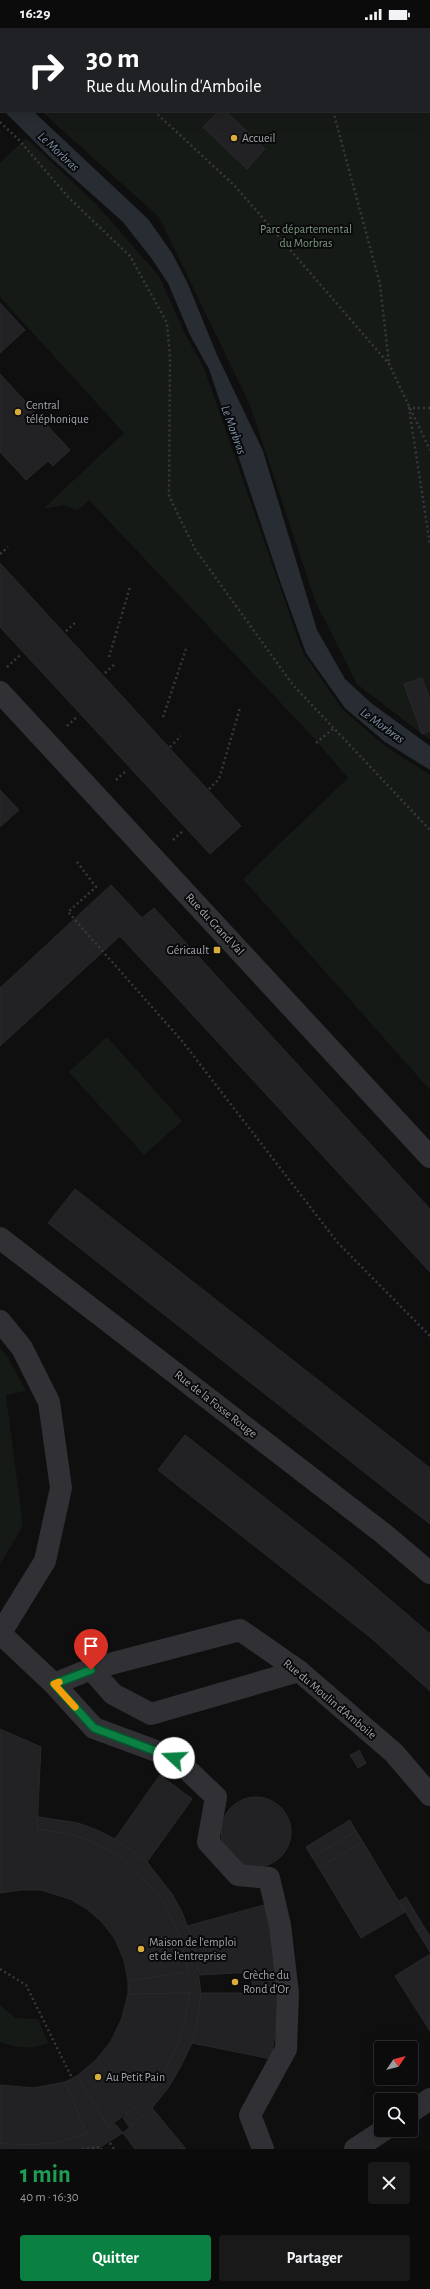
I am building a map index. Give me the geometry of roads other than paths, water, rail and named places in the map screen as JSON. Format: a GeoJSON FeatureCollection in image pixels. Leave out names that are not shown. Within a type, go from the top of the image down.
{"type":"FeatureCollection","features":[{"type":"Feature","properties":{"kind":"street","name":"Rue du Grand Val"},"geometry":{"type":"LineString","coordinates":[[0,692],[430,1157]]}},
{"type":"Feature","properties":{"kind":"street","name":"Rue de la Fosse Rouge"},"geometry":{"type":"LineString","coordinates":[[0,1238],[384,1534],[430,1573]]}},
{"type":"Feature","properties":{"kind":"street"},"geometry":{"type":"LineString","coordinates":[[0,1322],[22,1348],[49,1402],[61,1488],[45,1561],[0,1634],[54,1684],[94,1728],[174,1758],[216,1798],[208,1842],[238,1875],[269,1878],[280,1925],[288,1994],[286,2049],[250,2115],[263,2149]]}},
{"type":"Feature","properties":{"kind":"street","name":"Rue du Moulin d'Amboile"},"geometry":{"type":"LineString","coordinates":[[54,1684],[91,1670],[240,1630],[299,1671],[394,1753],[430,1795]]}},
{"type":"Feature","properties":{"kind":"street"},"geometry":{"type":"LineString","coordinates":[[91,1670],[113,1694],[151,1714],[299,1671]]}},
{"type":"Feature","properties":{"kind":"street"},"geometry":{"type":"LineString","coordinates":[[418,2107],[430,2099]]}},
{"type":"Feature","properties":{"kind":"street"},"geometry":{"type":"LineString","coordinates":[[355,2149],[374,2137]]}},
{"type":"Feature","properties":{"kind":"water","name":"Le Morbras"},"geometry":{"type":"Polygon","coordinates":[[[5,112],[34,112],[148,219],[172,253],[188,284],[217,355],[263,451],[317,630],[345,679],[371,703],[430,746],[430,770],[385,742],[345,708],[306,653],[280,581],[209,369],[190,335],[168,283],[152,259],[123,222],[49,156],[5,112]]]}},
{"type":"Feature","properties":{"kind":"place","name":"Accueil"},"geometry":{"type":"Point","coordinates":[234,138]}},
{"type":"Feature","properties":{"kind":"place","name":"Central téléphonique"},"geometry":{"type":"Point","coordinates":[18,412]}},
{"type":"Feature","properties":{"kind":"place","name":"Géricault"},"geometry":{"type":"Point","coordinates":[217,950]}},
{"type":"Feature","properties":{"kind":"place","name":"Maison de l'emploi et de l'entreprise"},"geometry":{"type":"Point","coordinates":[141,1949]}},
{"type":"Feature","properties":{"kind":"place","name":"Crèche du Rond d'Or"},"geometry":{"type":"Point","coordinates":[235,1982]}},
{"type":"Feature","properties":{"kind":"place","name":"Au Petit Pain"},"geometry":{"type":"Point","coordinates":[98,2077]}},
{"type":"Feature","properties":{"kind":"park label","name":"Parc départemental du Morbras"},"geometry":{"type":"Point","coordinates":[306,236]}}]}
